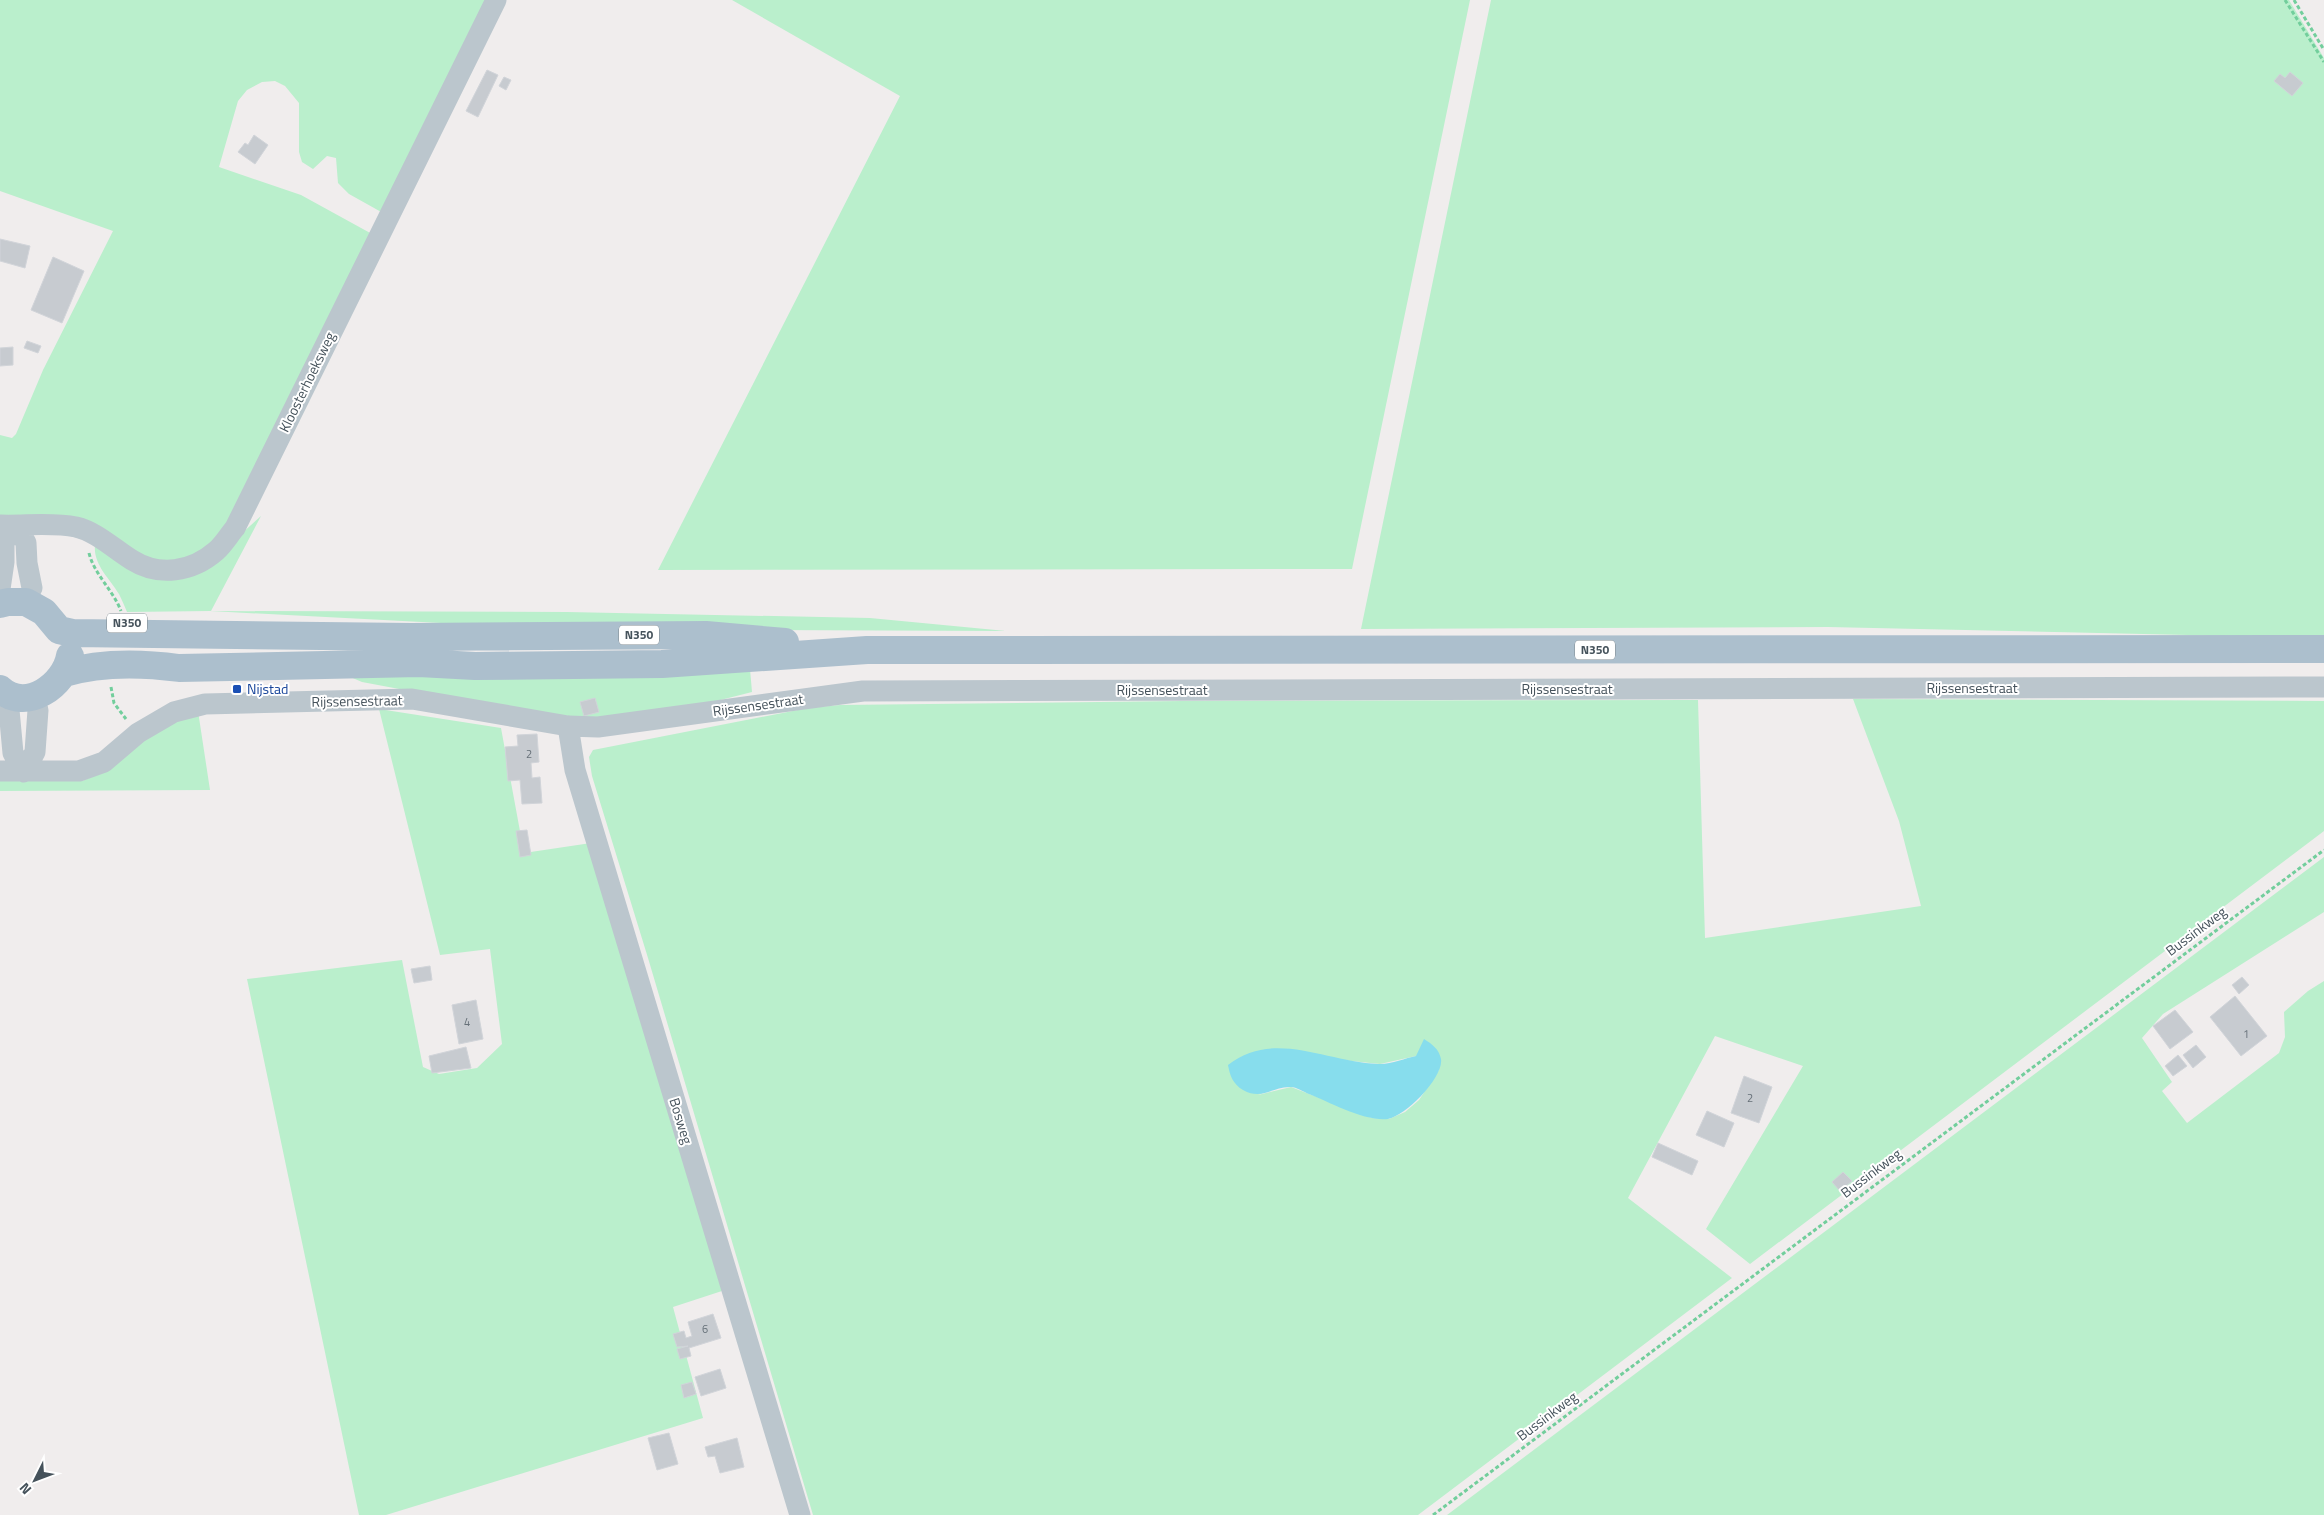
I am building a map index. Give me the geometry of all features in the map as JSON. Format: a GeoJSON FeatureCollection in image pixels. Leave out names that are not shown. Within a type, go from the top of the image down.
{"type":"FeatureCollection","features":[{"type":"Feature","properties":{"kind":"main road"},"geometry":{"type":"LineString","coordinates":[[0,590],[16,586],[32,588],[43,593],[56,604],[69,625],[70,658],[64,673],[39,702],[14,697],[3,702]]}},
{"type":"Feature","properties":{"kind":"main road"},"geometry":{"type":"LineString","coordinates":[[0,604],[26,602],[44,612],[59,630],[69,625]]}},
{"type":"Feature","properties":{"kind":"main road","name":"N350"},"geometry":{"type":"LineString","coordinates":[[69,625],[186,635],[410,637],[706,635],[866,650]]}},
{"type":"Feature","properties":{"kind":"main road","name":"N350"},"geometry":{"type":"LineString","coordinates":[[64,673],[80,668],[152,664],[179,668],[420,663],[493,666],[662,664],[866,650],[2324,649]]}},
{"type":"Feature","properties":{"kind":"main road","name":"N350"},"geometry":{"type":"LineString","coordinates":[[39,702],[60,700],[82,682],[93,679],[153,676],[179,668]]}},
{"type":"Feature","properties":{"kind":"street","name":"Kloosterhoeksweg"},"geometry":{"type":"LineString","coordinates":[[8,526],[76,527],[92,533],[133,561],[154,569],[173,571],[192,566],[217,550],[235,528],[496,0]]}},
{"type":"Feature","properties":{"kind":"street"},"geometry":{"type":"LineString","coordinates":[[0,590],[4,542],[8,526],[26,543],[27,563],[32,588]]}},
{"type":"Feature","properties":{"kind":"street","name":"Rijssensestraat"},"geometry":{"type":"LineString","coordinates":[[0,771],[79,771],[104,762],[138,733],[174,712],[205,704],[412,699],[568,726],[598,727],[862,691],[2324,687]]}},
{"type":"Feature","properties":{"kind":"street"},"geometry":{"type":"LineString","coordinates":[[3,702],[13,754],[24,772],[35,752],[39,702]]}},
{"type":"Feature","properties":{"kind":"street","name":"Bosweg"},"geometry":{"type":"LineString","coordinates":[[568,726],[575,770],[800,1515]]}},
{"type":"Feature","properties":{"kind":"path"},"geometry":{"type":"LineString","coordinates":[[2285,0],[2324,62]]}},
{"type":"Feature","properties":{"kind":"path"},"geometry":{"type":"LineString","coordinates":[[2294,0],[2324,50]]}},
{"type":"Feature","properties":{"kind":"path","name":"Bussinkweg"},"geometry":{"type":"LineString","coordinates":[[1433,1515],[2324,850]]}},
{"type":"Feature","properties":{"kind":"green space"},"geometry":{"type":"Polygon","coordinates":[[[0,0],[488,0],[383,213],[349,194],[338,183],[336,158],[327,156],[313,169],[302,162],[299,152],[299,103],[285,86],[275,81],[262,82],[247,90],[238,101],[219,167],[301,195],[372,234],[230,526],[212,546],[187,560],[156,560],[0,516],[0,435],[12,438],[16,434],[43,370],[113,231],[0,191],[0,0]]]}},
{"type":"Feature","properties":{"kind":"green space"},"geometry":{"type":"Polygon","coordinates":[[[732,0],[1470,0],[1352,569],[658,570],[900,96],[732,0]]]}},
{"type":"Feature","properties":{"kind":"green space"},"geometry":{"type":"Polygon","coordinates":[[[1491,0],[2289,0],[2324,58],[2324,638],[1828,627],[1361,629],[1491,0]]]}},
{"type":"Feature","properties":{"kind":"green space"},"geometry":{"type":"Polygon","coordinates":[[[261,516],[211,611],[567,612],[870,618],[1006,631],[754,630],[441,623],[210,611],[127,612],[119,594],[101,568],[96,555],[96,539],[155,574],[218,555],[261,516]]]}},
{"type":"Feature","properties":{"kind":"green space"},"geometry":{"type":"Polygon","coordinates":[[[750,669],[752,692],[689,708],[617,721],[511,710],[362,682],[341,673],[750,669]]]}},
{"type":"Feature","properties":{"kind":"green space"},"geometry":{"type":"Polygon","coordinates":[[[1853,699],[2324,701],[2324,831],[1750,1264],[1706,1229],[1803,1066],[1715,1036],[1628,1198],[1732,1278],[1418,1515],[813,1515],[648,958],[592,776],[589,757],[593,750],[808,708],[840,705],[1182,701],[1698,700],[1705,938],[1921,906],[1899,821],[1853,699]],[[1416,1056],[1380,1064],[1342,1060],[1258,1095],[1291,1087],[1372,1118],[1389,1119],[1405,1112],[1419,1100],[1439,1070],[1416,1056]]]}},
{"type":"Feature","properties":{"kind":"green space"},"geometry":{"type":"Polygon","coordinates":[[[379,709],[501,728],[524,853],[591,843],[725,1290],[673,1307],[703,1418],[386,1515],[359,1515],[247,979],[402,960],[423,1067],[439,1074],[477,1068],[502,1044],[490,949],[440,955],[379,709]]]}},
{"type":"Feature","properties":{"kind":"green space"},"geometry":{"type":"Polygon","coordinates":[[[198,711],[210,790],[0,791],[0,781],[82,781],[106,771],[147,735],[198,711]]]}},
{"type":"Feature","properties":{"kind":"green space"},"geometry":{"type":"Polygon","coordinates":[[[2324,857],[2324,912],[2163,1014],[2142,1038],[2172,1082],[2162,1091],[2187,1123],[2279,1053],[2285,1037],[2284,1012],[2308,991],[2324,981],[2324,1515],[1447,1515],[2324,857]]]}},
{"type":"Feature","properties":{"kind":"water"},"geometry":{"type":"Polygon","coordinates":[[[1424,1039],[1439,1052],[1441,1059],[1437,1076],[1422,1095],[1404,1111],[1388,1119],[1359,1115],[1293,1087],[1284,1087],[1262,1094],[1250,1093],[1240,1088],[1234,1082],[1228,1065],[1245,1055],[1263,1049],[1282,1048],[1359,1062],[1387,1063],[1416,1056],[1424,1039]]]}},
{"type":"Feature","properties":{"kind":"building"},"geometry":{"type":"Polygon","coordinates":[[[487,70],[498,75],[478,117],[466,111],[487,70]]]}},
{"type":"Feature","properties":{"kind":"building"},"geometry":{"type":"Polygon","coordinates":[[[2290,72],[2303,83],[2292,96],[2274,81],[2280,74],[2285,78],[2290,72]]]}},
{"type":"Feature","properties":{"kind":"building"},"geometry":{"type":"Polygon","coordinates":[[[504,77],[511,80],[506,90],[499,86],[504,77]]]}},
{"type":"Feature","properties":{"kind":"building"},"geometry":{"type":"Polygon","coordinates":[[[254,135],[268,145],[255,164],[238,152],[245,143],[248,145],[254,135]]]}},
{"type":"Feature","properties":{"kind":"building"},"geometry":{"type":"Polygon","coordinates":[[[0,239],[30,246],[25,268],[0,261],[0,239]]]}},
{"type":"Feature","properties":{"kind":"building"},"geometry":{"type":"Polygon","coordinates":[[[53,257],[84,271],[62,323],[31,310],[53,257]]]}},
{"type":"Feature","properties":{"kind":"building"},"geometry":{"type":"Polygon","coordinates":[[[27,341],[41,346],[38,353],[24,348],[27,341]]]}},
{"type":"Feature","properties":{"kind":"building"},"geometry":{"type":"Polygon","coordinates":[[[13,347],[13,365],[0,366],[0,348],[13,347]]]}},
{"type":"Feature","properties":{"kind":"building"},"geometry":{"type":"Polygon","coordinates":[[[595,698],[599,712],[584,716],[580,702],[595,698]]]}},
{"type":"Feature","properties":{"kind":"building"},"geometry":{"type":"Polygon","coordinates":[[[537,734],[539,762],[531,763],[532,778],[540,777],[542,803],[522,804],[520,780],[508,781],[505,747],[518,746],[517,735],[537,734]]]}},
{"type":"Feature","properties":{"kind":"building"},"geometry":{"type":"Polygon","coordinates":[[[527,830],[531,855],[520,857],[516,831],[527,830]]]}},
{"type":"Feature","properties":{"kind":"building"},"geometry":{"type":"Polygon","coordinates":[[[430,966],[432,980],[414,983],[411,969],[430,966]]]}},
{"type":"Feature","properties":{"kind":"building"},"geometry":{"type":"Polygon","coordinates":[[[2242,977],[2249,985],[2239,994],[2232,985],[2242,977]]]}},
{"type":"Feature","properties":{"kind":"building"},"geometry":{"type":"Polygon","coordinates":[[[2235,996],[2267,1036],[2241,1056],[2210,1017],[2235,996]]]}},
{"type":"Feature","properties":{"kind":"building"},"geometry":{"type":"Polygon","coordinates":[[[476,1000],[483,1039],[459,1044],[452,1005],[476,1000]]]}},
{"type":"Feature","properties":{"kind":"building"},"geometry":{"type":"Polygon","coordinates":[[[2175,1010],[2193,1032],[2170,1049],[2153,1026],[2175,1010]]]}},
{"type":"Feature","properties":{"kind":"building"},"geometry":{"type":"Polygon","coordinates":[[[2196,1045],[2206,1057],[2193,1068],[2183,1055],[2196,1045]]]}},
{"type":"Feature","properties":{"kind":"building"},"geometry":{"type":"Polygon","coordinates":[[[466,1047],[471,1068],[432,1073],[429,1056],[466,1047]]]}},
{"type":"Feature","properties":{"kind":"building"},"geometry":{"type":"Polygon","coordinates":[[[2178,1055],[2187,1066],[2173,1076],[2165,1066],[2178,1055]]]}},
{"type":"Feature","properties":{"kind":"building"},"geometry":{"type":"Polygon","coordinates":[[[1744,1076],[1772,1087],[1759,1123],[1731,1113],[1744,1076]]]}},
{"type":"Feature","properties":{"kind":"building"},"geometry":{"type":"Polygon","coordinates":[[[1707,1111],[1734,1123],[1724,1147],[1696,1135],[1707,1111]]]}},
{"type":"Feature","properties":{"kind":"building"},"geometry":{"type":"Polygon","coordinates":[[[1658,1143],[1698,1161],[1692,1175],[1652,1157],[1658,1143]]]}},
{"type":"Feature","properties":{"kind":"building"},"geometry":{"type":"Polygon","coordinates":[[[1843,1172],[1852,1181],[1840,1191],[1832,1182],[1843,1172]]]}},
{"type":"Feature","properties":{"kind":"building"},"geometry":{"type":"Polygon","coordinates":[[[713,1314],[721,1338],[689,1348],[691,1356],[680,1359],[677,1349],[688,1346],[677,1347],[673,1334],[684,1331],[686,1338],[692,1336],[688,1322],[713,1314]]]}},
{"type":"Feature","properties":{"kind":"building"},"geometry":{"type":"Polygon","coordinates":[[[720,1369],[726,1388],[701,1396],[695,1377],[720,1369]]]}},
{"type":"Feature","properties":{"kind":"building"},"geometry":{"type":"Polygon","coordinates":[[[692,1382],[696,1394],[684,1398],[681,1385],[692,1382]]]}},
{"type":"Feature","properties":{"kind":"building"},"geometry":{"type":"Polygon","coordinates":[[[669,1433],[678,1464],[657,1470],[648,1438],[669,1433]]]}},
{"type":"Feature","properties":{"kind":"building"},"geometry":{"type":"Polygon","coordinates":[[[737,1438],[744,1467],[720,1473],[715,1456],[708,1457],[705,1447],[737,1438]]]}},
{"type":"Feature","properties":{"kind":"place","name":"Nijstad"},"geometry":{"type":"Point","coordinates":[237,689]}}]}
